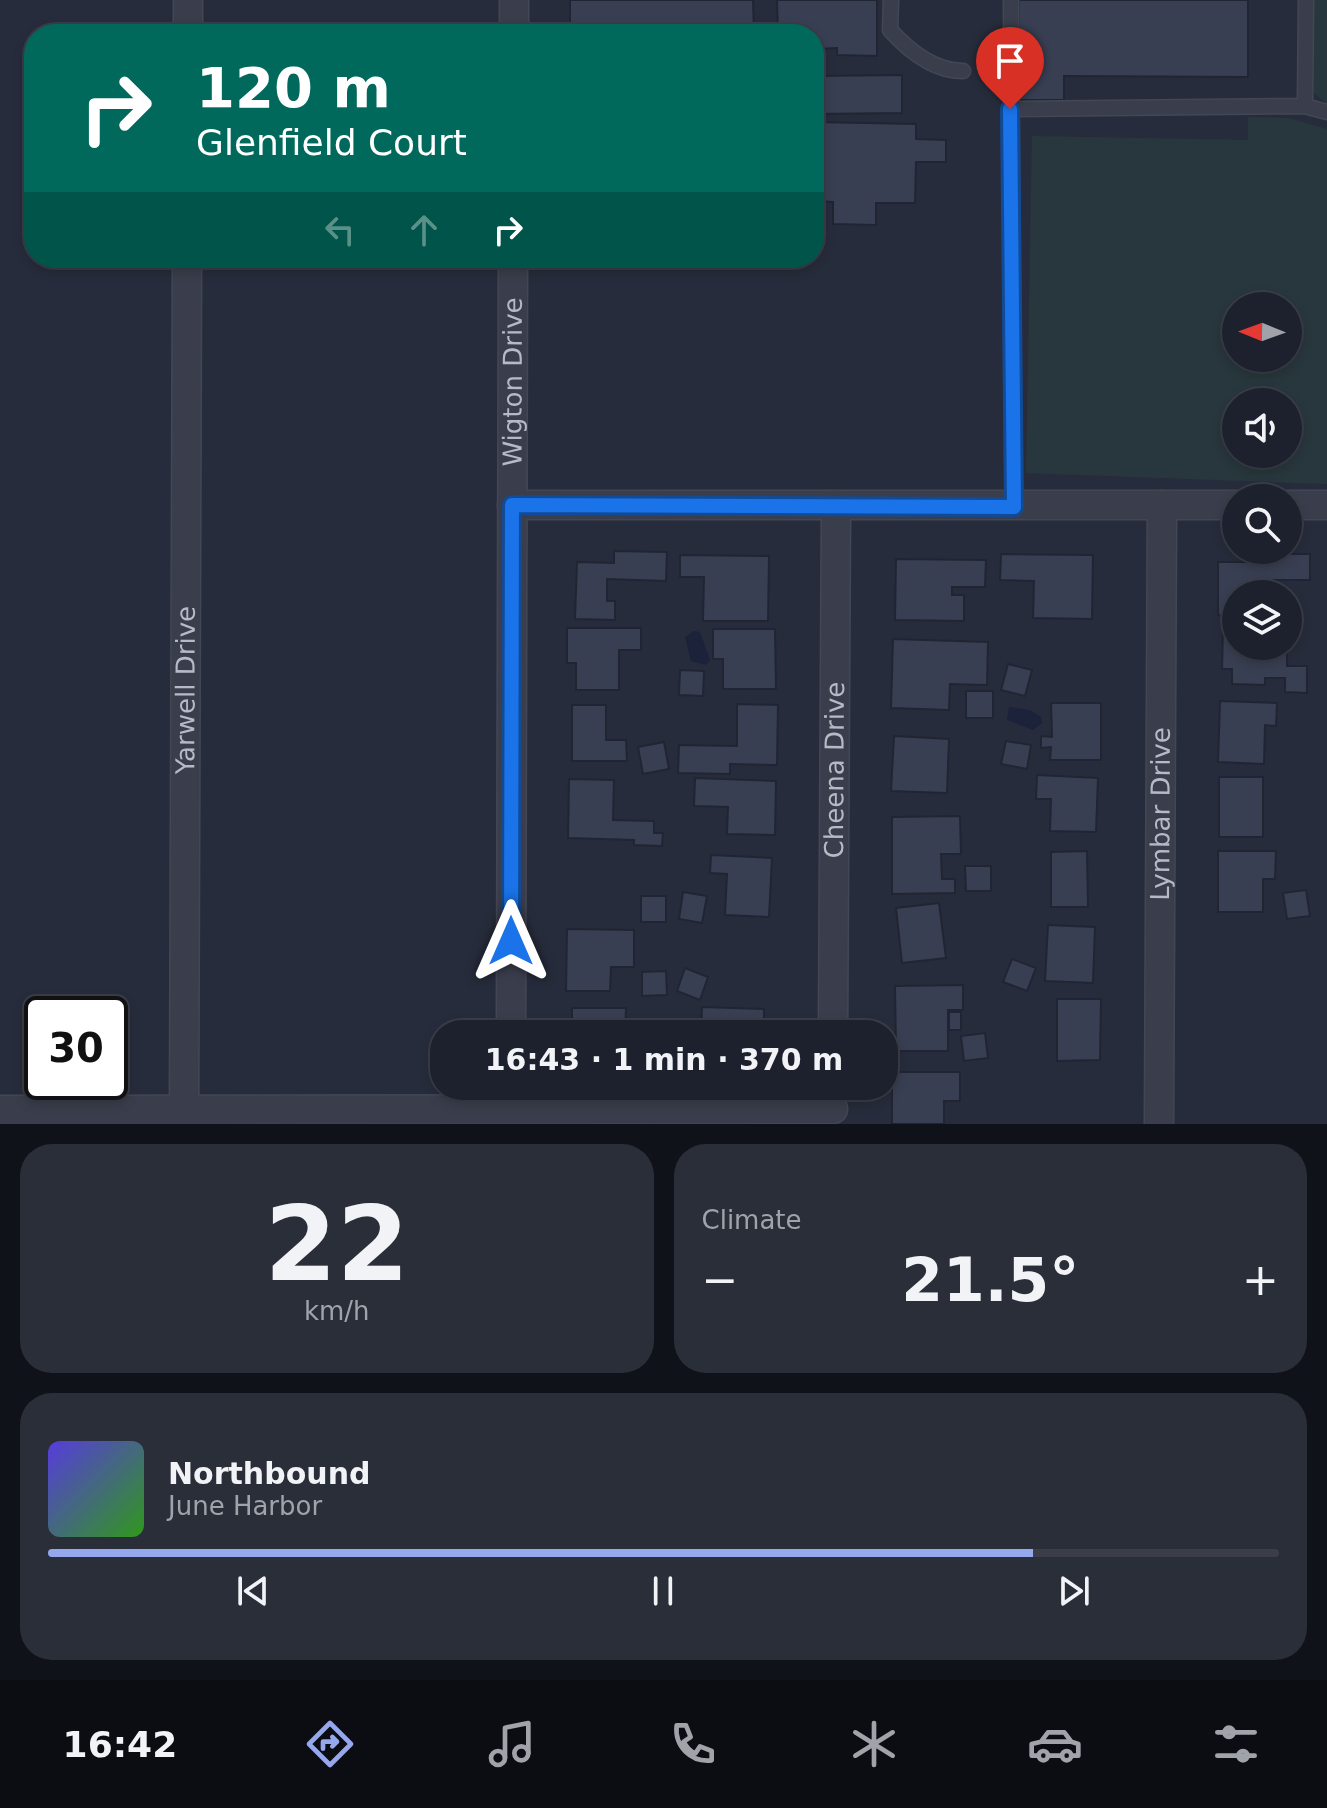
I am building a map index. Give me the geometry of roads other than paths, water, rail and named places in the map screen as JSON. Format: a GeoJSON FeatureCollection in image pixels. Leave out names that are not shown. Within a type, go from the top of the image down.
{"type":"FeatureCollection","features":[{"type":"Feature","properties":{"kind":"street"},"geometry":{"type":"LineString","coordinates":[[188,0],[188,24]]}},
{"type":"Feature","properties":{"kind":"street"},"geometry":{"type":"LineString","coordinates":[[514,0],[514,24]]}},
{"type":"Feature","properties":{"kind":"street","name":"Yarwell Drive"},"geometry":{"type":"LineString","coordinates":[[184,1117],[187,268]]}},
{"type":"Feature","properties":{"kind":"street","name":"Wigton Drive"},"geometry":{"type":"LineString","coordinates":[[511,1020],[513,268]]}},
{"type":"Feature","properties":{"kind":"street"},"geometry":{"type":"LineString","coordinates":[[512,505],[1222,505]]}},
{"type":"Feature","properties":{"kind":"street","name":"Lymbar Drive"},"geometry":{"type":"LineString","coordinates":[[1159,1124],[1162,505]]}},
{"type":"Feature","properties":{"kind":"street"},"geometry":{"type":"LineString","coordinates":[[1302,505],[1327,505]]}},
{"type":"Feature","properties":{"kind":"street","name":"Cheena Drive"},"geometry":{"type":"LineString","coordinates":[[833,1020],[836,506]]}},
{"type":"Feature","properties":{"kind":"street"},"geometry":{"type":"LineString","coordinates":[[0,1110],[184,1117],[511,1106],[833,1106]]}},
{"type":"Feature","properties":{"kind":"lane"},"geometry":{"type":"LineString","coordinates":[[891,0],[890,30],[908,50],[948,71],[963,71]]}},
{"type":"Feature","properties":{"kind":"lane"},"geometry":{"type":"LineString","coordinates":[[1011,0],[1014,507]]}},
{"type":"Feature","properties":{"kind":"lane"},"geometry":{"type":"LineString","coordinates":[[1305,106],[1306,0]]}},
{"type":"Feature","properties":{"kind":"lane"},"geometry":{"type":"LineString","coordinates":[[1010,109],[1305,106],[1327,112]]}},
{"type":"Feature","properties":{"kind":"water"},"geometry":{"type":"Polygon","coordinates":[[[694,631],[700,632],[710,660],[706,665],[691,661],[685,637],[694,631]]]}},
{"type":"Feature","properties":{"kind":"water"},"geometry":{"type":"Polygon","coordinates":[[[1009,707],[1030,710],[1041,717],[1042,723],[1033,730],[1007,720],[1009,707]]]}}]}
